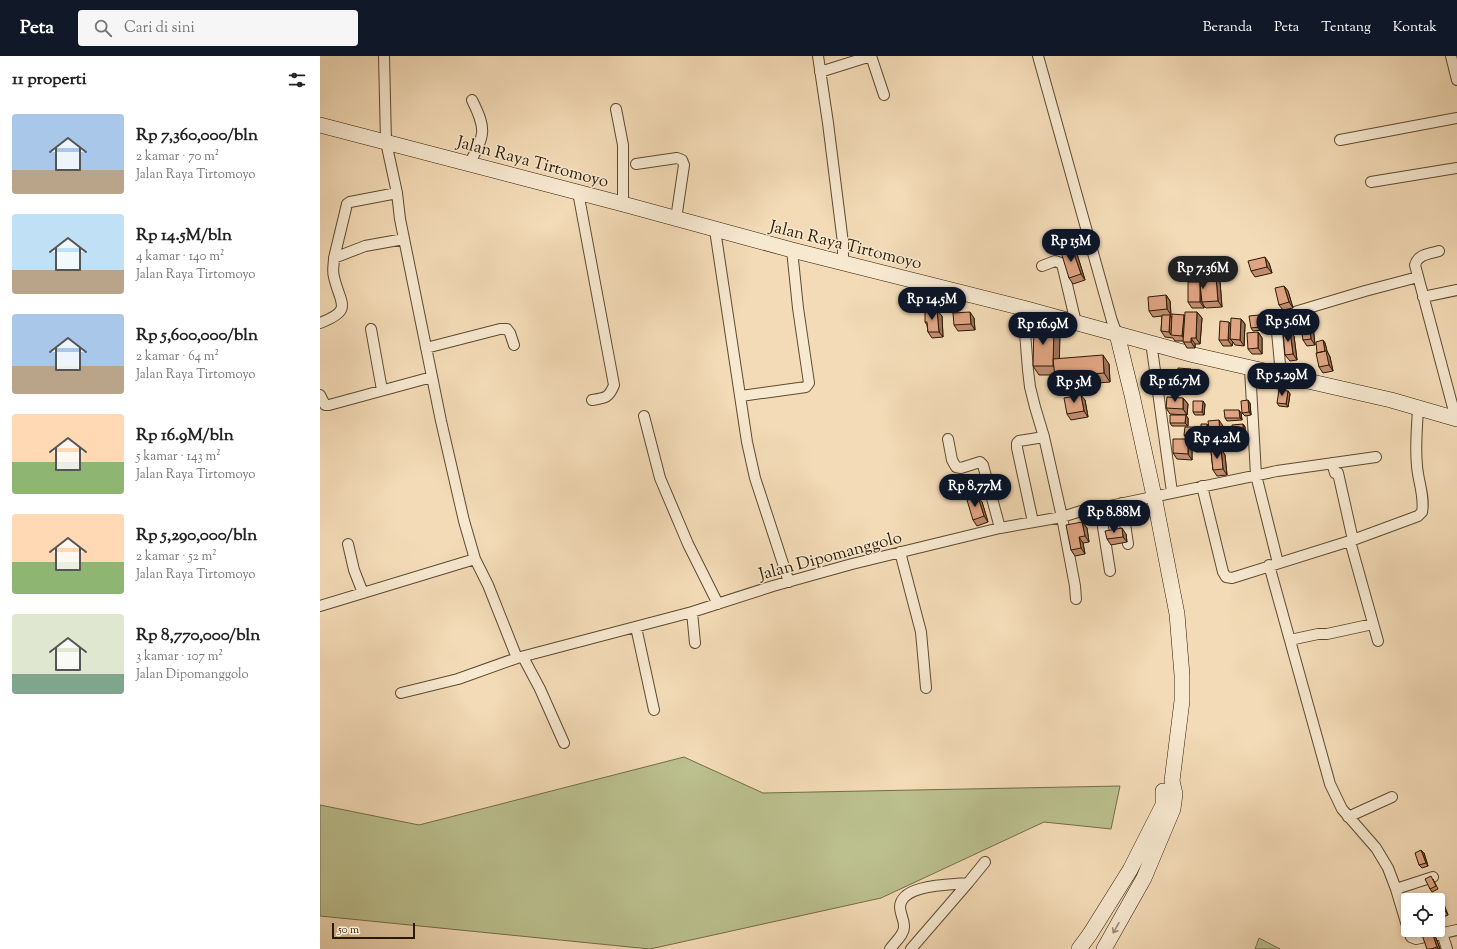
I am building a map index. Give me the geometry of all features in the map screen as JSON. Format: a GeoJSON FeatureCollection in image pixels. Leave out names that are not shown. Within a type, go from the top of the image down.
{"type":"FeatureCollection","features":[{"type":"Feature","properties":{"kind":"street"},"geometry":{"type":"LineString","coordinates":[[384,56],[386,142],[440,422],[475,560],[488,585],[520,657],[540,689],[564,743]]}},
{"type":"Feature","properties":{"kind":"street"},"geometry":{"type":"LineString","coordinates":[[818,56],[843,243],[843,262]]}},
{"type":"Feature","properties":{"kind":"street"},"geometry":{"type":"LineString","coordinates":[[820,72],[871,56],[884,95]]}},
{"type":"Feature","properties":{"kind":"street"},"geometry":{"type":"LineString","coordinates":[[1038,56],[1112,321],[1117,334],[1132,395],[1154,496],[1176,614],[1180,660],[1182,701],[1172,779],[1173,809],[1144,878],[1105,947],[1090,934]]}},
{"type":"Feature","properties":{"kind":"street"},"geometry":{"type":"LineString","coordinates":[[1451,56],[1457,80]]}},
{"type":"Feature","properties":{"kind":"street"},"geometry":{"type":"LineString","coordinates":[[469,164],[481,141],[483,132],[483,125],[480,115],[472,100]]}},
{"type":"Feature","properties":{"kind":"street"},"geometry":{"type":"LineString","coordinates":[[616,109],[623,145],[624,204]]}},
{"type":"Feature","properties":{"kind":"street"},"geometry":{"type":"LineString","coordinates":[[1340,140],[1457,118]]}},
{"type":"Feature","properties":{"kind":"street","name":"Jalan Raya Tirtomoyo"},"geometry":{"type":"LineString","coordinates":[[320,125],[624,204],[715,230],[1023,308],[1250,369],[1392,400],[1418,409],[1456,419]]}},
{"type":"Feature","properties":{"kind":"street"},"geometry":{"type":"LineString","coordinates":[[636,164],[677,158],[682,160],[684,165],[676,219]]}},
{"type":"Feature","properties":{"kind":"street"},"geometry":{"type":"LineString","coordinates":[[1371,182],[1457,168]]}},
{"type":"Feature","properties":{"kind":"street"},"geometry":{"type":"LineString","coordinates":[[578,192],[614,385],[611,393],[606,397],[592,400]]}},
{"type":"Feature","properties":{"kind":"street"},"geometry":{"type":"LineString","coordinates":[[320,323],[338,315],[343,305],[333,276],[334,258],[347,204],[350,202],[397,193]]}},
{"type":"Feature","properties":{"kind":"street"},"geometry":{"type":"LineString","coordinates":[[715,230],[747,442],[755,478],[789,582]]}},
{"type":"Feature","properties":{"kind":"street"},"geometry":{"type":"LineString","coordinates":[[334,258],[365,246],[404,239]]}},
{"type":"Feature","properties":{"kind":"street"},"geometry":{"type":"LineString","coordinates":[[741,396],[806,387],[809,383],[798,308],[792,250]]}},
{"type":"Feature","properties":{"kind":"street"},"geometry":{"type":"LineString","coordinates":[[1439,251],[1421,256],[1416,260],[1415,266],[1456,419]]}},
{"type":"Feature","properties":{"kind":"street"},"geometry":{"type":"LineString","coordinates":[[1042,266],[1055,261],[1061,263],[1076,323]]}},
{"type":"Feature","properties":{"kind":"street"},"geometry":{"type":"LineString","coordinates":[[1281,375],[1276,321],[1278,317],[1365,291],[1418,278]]}},
{"type":"Feature","properties":{"kind":"street"},"geometry":{"type":"LineString","coordinates":[[1424,297],[1457,290]]}},
{"type":"Feature","properties":{"kind":"street"},"geometry":{"type":"LineString","coordinates":[[1023,308],[1030,387],[1034,406],[1044,436],[1062,516],[1076,599]]}},
{"type":"Feature","properties":{"kind":"street"},"geometry":{"type":"LineString","coordinates":[[370,329],[382,390]]}},
{"type":"Feature","properties":{"kind":"street"},"geometry":{"type":"LineString","coordinates":[[426,348],[500,329],[507,329],[514,344]]}},
{"type":"Feature","properties":{"kind":"street"},"geometry":{"type":"LineString","coordinates":[[1151,342],[1172,492]]}},
{"type":"Feature","properties":{"kind":"street"},"geometry":{"type":"LineString","coordinates":[[1250,369],[1256,475],[1290,640],[1330,784],[1342,809],[1376,848],[1388,868],[1401,906]]}},
{"type":"Feature","properties":{"kind":"street"},"geometry":{"type":"LineString","coordinates":[[320,395],[325,405],[329,405],[432,377]]}},
{"type":"Feature","properties":{"kind":"street"},"geometry":{"type":"LineString","coordinates":[[1202,486],[1223,572],[1226,577],[1232,578],[1352,540],[1418,516],[1422,512],[1422,496],[1417,467],[1416,447],[1418,409]]}},
{"type":"Feature","properties":{"kind":"street"},"geometry":{"type":"LineString","coordinates":[[644,416],[660,478],[688,544],[718,604]]}},
{"type":"Feature","properties":{"kind":"street"},"geometry":{"type":"LineString","coordinates":[[1033,522],[1017,443],[1019,441],[1044,436]]}},
{"type":"Feature","properties":{"kind":"street"},"geometry":{"type":"LineString","coordinates":[[948,439],[952,460],[956,467],[961,468],[980,462],[983,466],[1000,528]]}},
{"type":"Feature","properties":{"kind":"street","name":"Jalan Dipomanggolo"},"geometry":{"type":"LineString","coordinates":[[400,693],[458,679],[520,657],[692,612],[773,586],[900,552],[1000,528],[1277,470],[1376,457]]}},
{"type":"Feature","properties":{"kind":"street"},"geometry":{"type":"LineString","coordinates":[[1332,463],[1334,473],[1338,473],[1352,540],[1378,641]]}},
{"type":"Feature","properties":{"kind":"street"},"geometry":{"type":"LineString","coordinates":[[1122,503],[1128,544]]}},
{"type":"Feature","properties":{"kind":"street"},"geometry":{"type":"LineString","coordinates":[[1100,508],[1110,571]]}},
{"type":"Feature","properties":{"kind":"street"},"geometry":{"type":"LineString","coordinates":[[348,544],[354,570],[363,593]]}},
{"type":"Feature","properties":{"kind":"street"},"geometry":{"type":"LineString","coordinates":[[900,552],[921,632],[926,688]]}},
{"type":"Feature","properties":{"kind":"street"},"geometry":{"type":"LineString","coordinates":[[320,606],[475,560]]}},
{"type":"Feature","properties":{"kind":"street"},"geometry":{"type":"LineString","coordinates":[[692,612],[695,642]]}},
{"type":"Feature","properties":{"kind":"street"},"geometry":{"type":"LineString","coordinates":[[1290,640],[1373,624]]}},
{"type":"Feature","properties":{"kind":"street"},"geometry":{"type":"LineString","coordinates":[[636,627],[654,710]]}},
{"type":"Feature","properties":{"kind":"street"},"geometry":{"type":"LineString","coordinates":[[1079,949],[1113,898],[1123,865],[1142,827],[1172,779]]}},
{"type":"Feature","properties":{"kind":"street"},"geometry":{"type":"LineString","coordinates":[[1348,817],[1392,797]]}},
{"type":"Feature","properties":{"kind":"street"},"geometry":{"type":"LineString","coordinates":[[910,949],[985,862]]}},
{"type":"Feature","properties":{"kind":"street"},"geometry":{"type":"LineString","coordinates":[[1396,889],[1433,877]]}},
{"type":"Feature","properties":{"kind":"street"},"geometry":{"type":"LineString","coordinates":[[890,949],[903,933],[904,926],[900,910],[900,902],[905,896],[912,891],[921,888],[968,883]]}},
{"type":"Feature","properties":{"kind":"street"},"geometry":{"type":"LineString","coordinates":[[1445,932],[1457,930]]}},
{"type":"Feature","properties":{"kind":"street"},"geometry":{"type":"LineString","coordinates":[[1411,937],[1416,939],[1425,937]]}},
{"type":"Feature","properties":{"kind":"street"},"geometry":{"type":"LineString","coordinates":[[1443,937],[1447,949]]}},
{"type":"Feature","properties":{"kind":"green space"},"geometry":{"type":"Polygon","coordinates":[[[684,757],[763,793],[1120,786],[1111,829],[1044,822],[881,898],[650,949],[320,916],[320,805],[419,825],[684,757]]]}},
{"type":"Feature","properties":{"kind":"green space"},"geometry":{"type":"Polygon","coordinates":[[[1259,938],[1280,949],[1255,949],[1259,938]]]}},
{"type":"Feature","properties":{"kind":"building"},"geometry":{"type":"Polygon","coordinates":[[[1072,248],[1081,274],[1069,278],[1061,252],[1072,248]]]}},
{"type":"Feature","properties":{"kind":"building"},"geometry":{"type":"Polygon","coordinates":[[[1265,257],[1267,267],[1251,271],[1248,261],[1265,257]]]}},
{"type":"Feature","properties":{"kind":"building"},"geometry":{"type":"Polygon","coordinates":[[[1201,277],[1216,277],[1218,301],[1202,302],[1200,284],[1200,302],[1188,302],[1188,282],[1201,282],[1201,277]]]}},
{"type":"Feature","properties":{"kind":"building"},"geometry":{"type":"Polygon","coordinates":[[[1284,286],[1289,302],[1279,305],[1275,288],[1284,286]]]}},
{"type":"Feature","properties":{"kind":"building"},"geometry":{"type":"Polygon","coordinates":[[[1166,295],[1167,309],[1149,311],[1148,297],[1166,295]]]}},
{"type":"Feature","properties":{"kind":"building"},"geometry":{"type":"Polygon","coordinates":[[[926,310],[937,310],[939,332],[928,332],[927,322],[925,322],[926,310]]]}},
{"type":"Feature","properties":{"kind":"building"},"geometry":{"type":"Polygon","coordinates":[[[970,312],[971,324],[954,325],[953,313],[970,312]]]}},
{"type":"Feature","properties":{"kind":"building"},"geometry":{"type":"Polygon","coordinates":[[[1185,312],[1197,312],[1196,338],[1191,338],[1191,342],[1183,342],[1185,312]]]}},
{"type":"Feature","properties":{"kind":"building"},"geometry":{"type":"Polygon","coordinates":[[[1172,314],[1184,315],[1182,336],[1171,335],[1172,314]]]}},
{"type":"Feature","properties":{"kind":"building"},"geometry":{"type":"Polygon","coordinates":[[[1162,315],[1170,315],[1169,332],[1161,331],[1162,315]]]}},
{"type":"Feature","properties":{"kind":"building"},"geometry":{"type":"Polygon","coordinates":[[[1259,315],[1260,327],[1251,328],[1249,316],[1259,315]]]}},
{"type":"Feature","properties":{"kind":"building"},"geometry":{"type":"Polygon","coordinates":[[[1231,318],[1241,319],[1240,340],[1230,339],[1231,318]]]}},
{"type":"Feature","properties":{"kind":"building"},"geometry":{"type":"Polygon","coordinates":[[[1309,320],[1311,339],[1303,340],[1300,321],[1309,320]]]}},
{"type":"Feature","properties":{"kind":"building"},"geometry":{"type":"Polygon","coordinates":[[[1220,321],[1229,322],[1228,340],[1219,340],[1220,321]]]}},
{"type":"Feature","properties":{"kind":"building"},"geometry":{"type":"Polygon","coordinates":[[[1034,325],[1054,326],[1053,366],[1033,366],[1034,325]]]}},
{"type":"Feature","properties":{"kind":"building"},"geometry":{"type":"Polygon","coordinates":[[[1290,331],[1293,354],[1285,355],[1283,332],[1290,331]]]}},
{"type":"Feature","properties":{"kind":"building"},"geometry":{"type":"Polygon","coordinates":[[[1258,332],[1258,348],[1248,349],[1247,333],[1258,332]]]}},
{"type":"Feature","properties":{"kind":"building"},"geometry":{"type":"Polygon","coordinates":[[[1323,340],[1325,351],[1317,353],[1316,342],[1323,340]]]}},
{"type":"Feature","properties":{"kind":"building"},"geometry":{"type":"Polygon","coordinates":[[[1326,351],[1329,365],[1319,367],[1316,353],[1326,351]]]}},
{"type":"Feature","properties":{"kind":"building"},"geometry":{"type":"Polygon","coordinates":[[[1103,355],[1104,373],[1055,377],[1053,359],[1103,355]]]}},
{"type":"Feature","properties":{"kind":"building"},"geometry":{"type":"Polygon","coordinates":[[[1178,368],[1191,369],[1190,388],[1178,388],[1178,368]]]}},
{"type":"Feature","properties":{"kind":"building"},"geometry":{"type":"Polygon","coordinates":[[[1173,374],[1178,375],[1179,392],[1172,392],[1173,374]]]}},
{"type":"Feature","properties":{"kind":"building"},"geometry":{"type":"Polygon","coordinates":[[[1279,390],[1288,391],[1286,404],[1277,403],[1279,390]]]}},
{"type":"Feature","properties":{"kind":"building"},"geometry":{"type":"Polygon","coordinates":[[[1081,395],[1084,411],[1067,414],[1064,398],[1081,395]]]}},
{"type":"Feature","properties":{"kind":"building"},"geometry":{"type":"Polygon","coordinates":[[[1167,397],[1183,398],[1183,409],[1166,408],[1167,397]]]}},
{"type":"Feature","properties":{"kind":"building"},"geometry":{"type":"Polygon","coordinates":[[[1248,400],[1249,412],[1242,413],[1241,401],[1248,400]]]}},
{"type":"Feature","properties":{"kind":"building"},"geometry":{"type":"Polygon","coordinates":[[[1193,401],[1203,401],[1202,412],[1193,412],[1193,401]]]}},
{"type":"Feature","properties":{"kind":"building"},"geometry":{"type":"Polygon","coordinates":[[[1224,410],[1239,410],[1240,418],[1225,418],[1224,410]]]}},
{"type":"Feature","properties":{"kind":"building"},"geometry":{"type":"Polygon","coordinates":[[[1170,415],[1186,415],[1185,423],[1170,423],[1170,415]]]}},
{"type":"Feature","properties":{"kind":"building"},"geometry":{"type":"Polygon","coordinates":[[[1219,420],[1220,436],[1210,437],[1208,421],[1219,420]]]}},
{"type":"Feature","properties":{"kind":"building"},"geometry":{"type":"Polygon","coordinates":[[[1201,424],[1207,424],[1207,438],[1201,438],[1201,424]]]}},
{"type":"Feature","properties":{"kind":"building"},"geometry":{"type":"Polygon","coordinates":[[[1243,424],[1243,435],[1232,436],[1232,425],[1243,424]]]}},
{"type":"Feature","properties":{"kind":"building"},"geometry":{"type":"Polygon","coordinates":[[[1185,427],[1199,427],[1199,436],[1184,435],[1185,427]]]}},
{"type":"Feature","properties":{"kind":"building"},"geometry":{"type":"Polygon","coordinates":[[[1192,438],[1209,438],[1209,447],[1192,446],[1192,438]]]}},
{"type":"Feature","properties":{"kind":"building"},"geometry":{"type":"Polygon","coordinates":[[[1173,439],[1188,439],[1188,454],[1173,453],[1173,439]]]}},
{"type":"Feature","properties":{"kind":"building"},"geometry":{"type":"Polygon","coordinates":[[[1221,449],[1223,469],[1213,470],[1211,451],[1221,449]]]}},
{"type":"Feature","properties":{"kind":"building"},"geometry":{"type":"Polygon","coordinates":[[[978,497],[984,516],[973,520],[967,500],[978,497]]]}},
{"type":"Feature","properties":{"kind":"building"},"geometry":{"type":"Polygon","coordinates":[[[1082,522],[1085,536],[1079,537],[1081,548],[1071,550],[1066,525],[1082,522]]]}},
{"type":"Feature","properties":{"kind":"building"},"geometry":{"type":"Polygon","coordinates":[[[1122,528],[1123,537],[1107,539],[1105,531],[1122,528]]]}},
{"type":"Feature","properties":{"kind":"building"},"geometry":{"type":"Polygon","coordinates":[[[1421,850],[1426,863],[1419,865],[1415,853],[1421,850]]]}},
{"type":"Feature","properties":{"kind":"building"},"geometry":{"type":"Polygon","coordinates":[[[1431,876],[1436,886],[1430,889],[1425,879],[1431,876]]]}},
{"type":"Feature","properties":{"kind":"building"},"geometry":{"type":"Polygon","coordinates":[[[1423,937],[1434,937],[1437,947],[1427,949],[1423,937]]]}}]}
